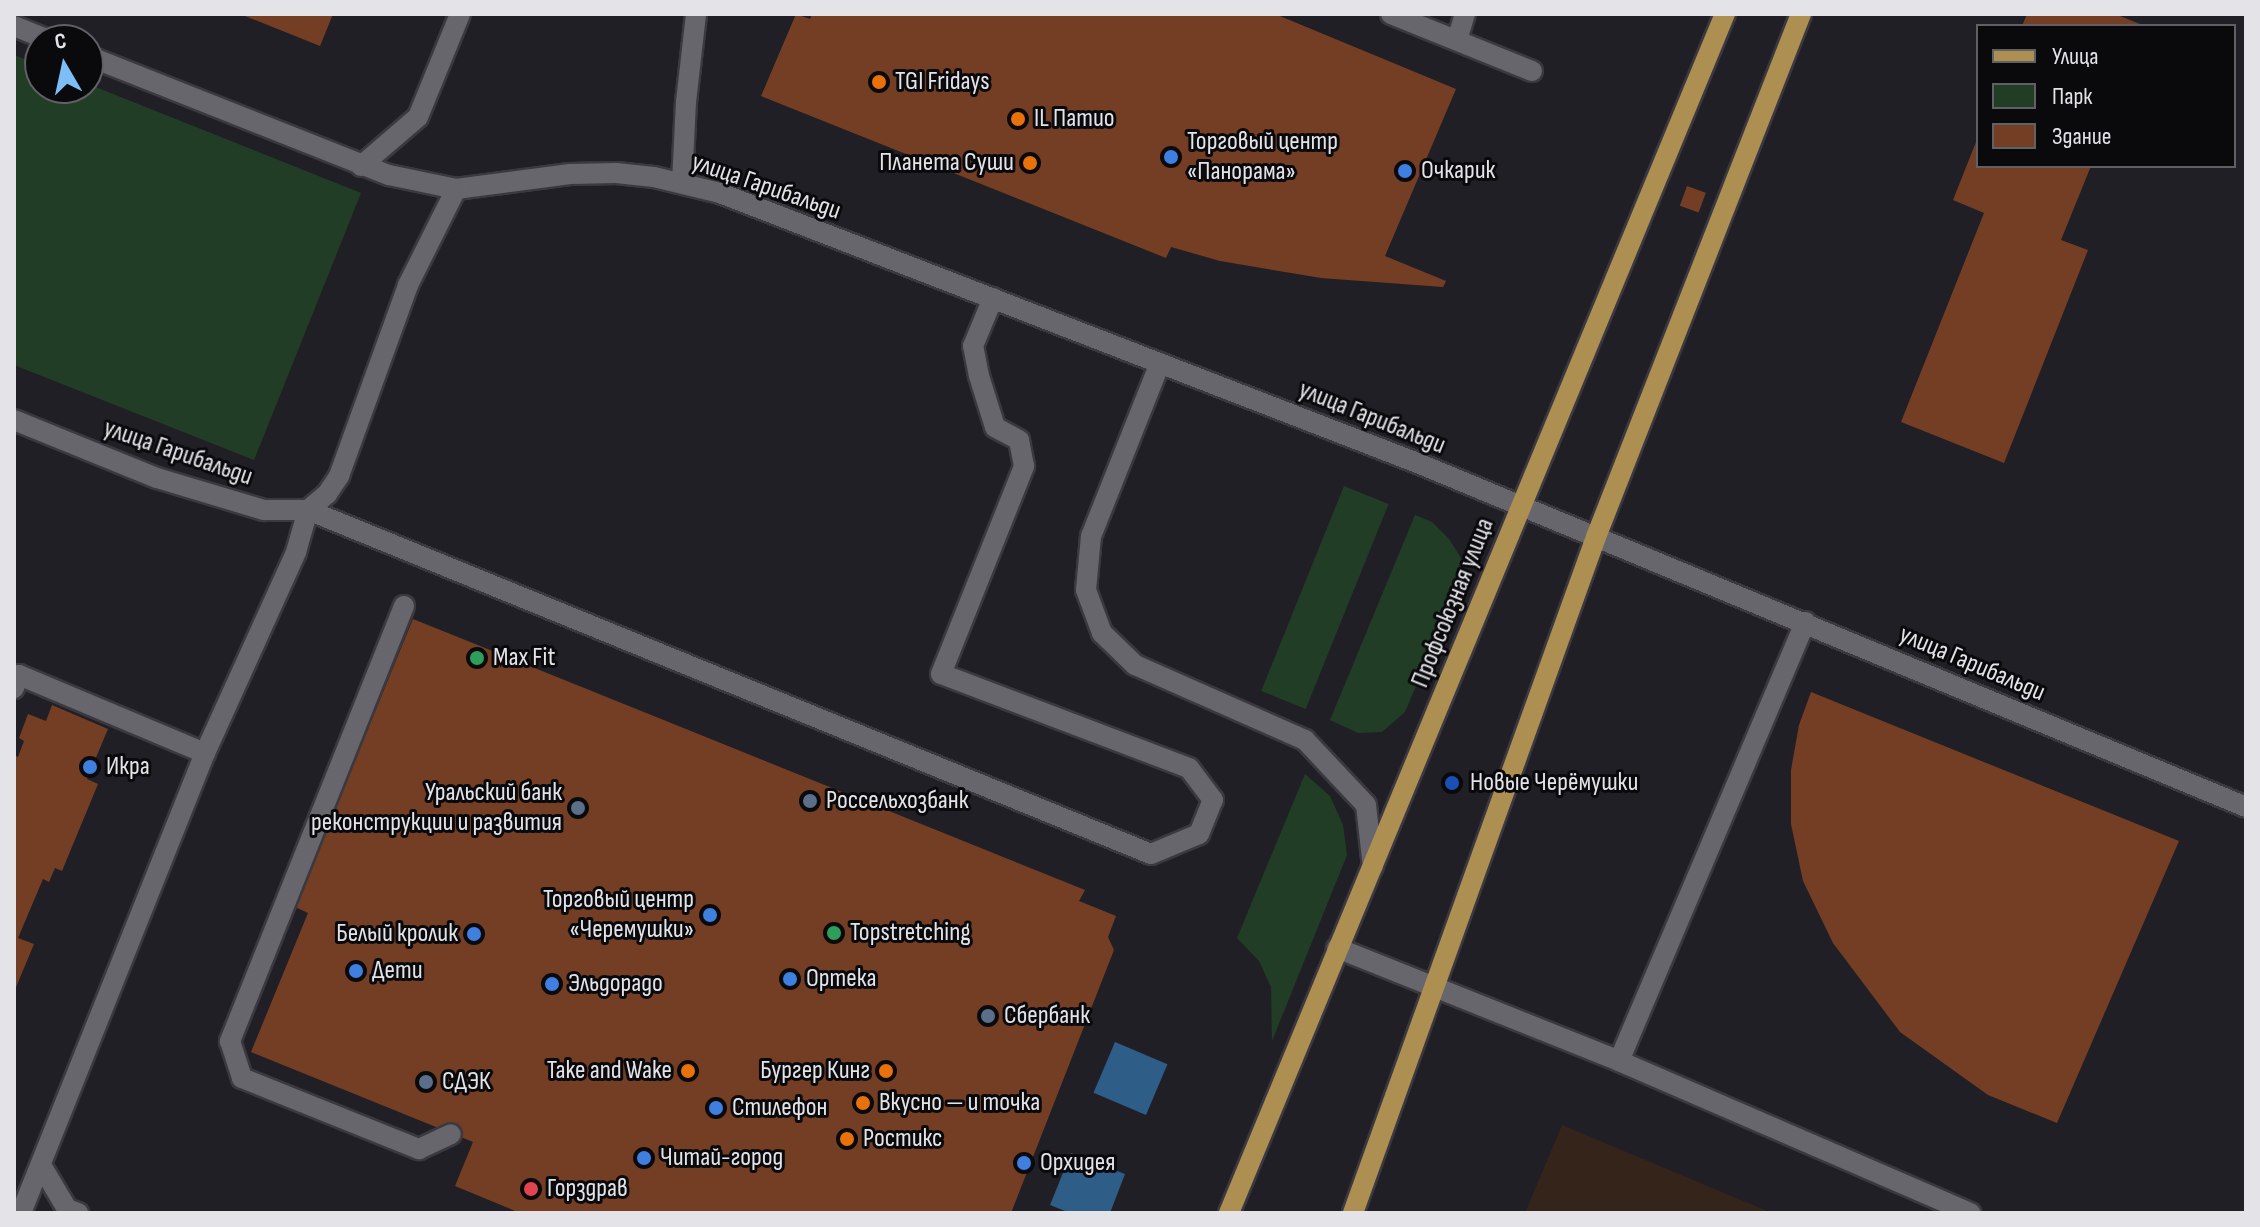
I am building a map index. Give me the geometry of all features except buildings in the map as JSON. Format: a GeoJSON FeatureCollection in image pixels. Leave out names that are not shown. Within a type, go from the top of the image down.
{"type":"FeatureCollection","features":[{"type":"Feature","properties":{"kind":"main road","name":"Профсоюзная улица"},"geometry":{"type":"LineString","coordinates":[[1229,1213],[1725,14]]}},
{"type":"Feature","properties":{"kind":"main road"},"geometry":{"type":"LineString","coordinates":[[1353,1213],[1596,537],[1801,14]]}},
{"type":"Feature","properties":{"kind":"street"},"geometry":{"type":"LineString","coordinates":[[361,166],[418,117],[460,14]]}},
{"type":"Feature","properties":{"kind":"street"},"geometry":{"type":"LineString","coordinates":[[682,183],[686,102],[696,14]]}},
{"type":"Feature","properties":{"kind":"street"},"geometry":{"type":"LineString","coordinates":[[1391,14],[1532,71]]}},
{"type":"Feature","properties":{"kind":"street"},"geometry":{"type":"LineString","coordinates":[[1457,40],[1465,14]]}},
{"type":"Feature","properties":{"kind":"street","name":"улица Гарибальди"},"geometry":{"type":"LineString","coordinates":[[104,62],[361,166],[456,189],[570,174],[616,173],[682,183],[720,193],[1420,464],[2246,807]]}},
{"type":"Feature","properties":{"kind":"street"},"geometry":{"type":"LineString","coordinates":[[21,1213],[205,753],[296,552],[308,510],[327,494],[339,476],[408,285],[456,189]]}},
{"type":"Feature","properties":{"kind":"street"},"geometry":{"type":"LineString","coordinates":[[308,510],[1151,854],[1199,834],[1213,800],[1189,768],[941,674],[1024,466],[1019,440],[995,427],[973,346],[993,298]]}},
{"type":"Feature","properties":{"kind":"street"},"geometry":{"type":"LineString","coordinates":[[1160,363],[1091,536],[1086,590],[1102,633],[1135,665],[1305,740],[1366,805],[1373,867]]}},
{"type":"Feature","properties":{"kind":"street","name":"улица Гарибальди"},"geometry":{"type":"LineString","coordinates":[[14,420],[157,478],[264,510],[308,510]]}},
{"type":"Feature","properties":{"kind":"street"},"geometry":{"type":"LineString","coordinates":[[404,606],[230,1041],[242,1078],[419,1149],[451,1134]]}},
{"type":"Feature","properties":{"kind":"street"},"geometry":{"type":"LineString","coordinates":[[1619,1061],[1805,622]]}},
{"type":"Feature","properties":{"kind":"street"},"geometry":{"type":"LineString","coordinates":[[14,688],[19,675],[205,753]]}},
{"type":"Feature","properties":{"kind":"street"},"geometry":{"type":"LineString","coordinates":[[1337,948],[1619,1061],[1971,1213]]}},
{"type":"Feature","properties":{"kind":"street"},"geometry":{"type":"LineString","coordinates":[[41,1165],[71,1212]]}},
{"type":"Feature","properties":{"kind":"shaded area"},"geometry":{"type":"Polygon","coordinates":[[[1562,1125],[1772,1213],[1525,1213],[1562,1125]]]}},
{"type":"Feature","properties":{"kind":"green space"},"geometry":{"type":"Polygon","coordinates":[[[14,55],[24,59],[24,104],[104,104],[104,90],[361,193],[254,460],[14,365],[14,55]]]}},
{"type":"Feature","properties":{"kind":"green space"},"geometry":{"type":"Polygon","coordinates":[[[1344,486],[1389,504],[1306,709],[1261,691],[1344,486]]]}},
{"type":"Feature","properties":{"kind":"green space"},"geometry":{"type":"Polygon","coordinates":[[[1415,515],[1432,522],[1449,539],[1461,558],[1462,578],[1405,712],[1382,732],[1358,733],[1330,720],[1415,515]]]}},
{"type":"Feature","properties":{"kind":"green space"},"geometry":{"type":"Polygon","coordinates":[[[1305,774],[1330,796],[1343,825],[1347,855],[1272,1041],[1271,987],[1259,961],[1237,938],[1305,774]]]}},
{"type":"Feature","properties":{"kind":"water"},"geometry":{"type":"Polygon","coordinates":[[[1115,1042],[1167,1064],[1146,1115],[1094,1093],[1115,1042]]]}},
{"type":"Feature","properties":{"kind":"water"},"geometry":{"type":"Polygon","coordinates":[[[1071,1153],[1125,1174],[1110,1213],[1070,1213],[1050,1205],[1071,1153]]]}},
{"type":"Feature","properties":{"kind":"place","name":"TGI Fridays"},"geometry":{"type":"Point","coordinates":[879,82]}},
{"type":"Feature","properties":{"kind":"place","name":"IL Патио"},"geometry":{"type":"Point","coordinates":[1018,119]}},
{"type":"Feature","properties":{"kind":"place","name":"Торговый центр «Панорама»"},"geometry":{"type":"Point","coordinates":[1171,157]}},
{"type":"Feature","properties":{"kind":"place","name":"Планета Суши"},"geometry":{"type":"Point","coordinates":[1030,163]}},
{"type":"Feature","properties":{"kind":"place","name":"Очкарик"},"geometry":{"type":"Point","coordinates":[1405,171]}},
{"type":"Feature","properties":{"kind":"place","name":"Max Fit"},"geometry":{"type":"Point","coordinates":[477,658]}},
{"type":"Feature","properties":{"kind":"place","name":"Икра"},"geometry":{"type":"Point","coordinates":[90,767]}},
{"type":"Feature","properties":{"kind":"place","name":"Новые Черёмушки"},"geometry":{"type":"Point","coordinates":[1452,783]}},
{"type":"Feature","properties":{"kind":"place","name":"Россельхозбанк"},"geometry":{"type":"Point","coordinates":[810,801]}},
{"type":"Feature","properties":{"kind":"place","name":"Уральский банк реконструкции и развития"},"geometry":{"type":"Point","coordinates":[578,808]}},
{"type":"Feature","properties":{"kind":"place","name":"Торговый центр «Черемушки»"},"geometry":{"type":"Point","coordinates":[710,915]}},
{"type":"Feature","properties":{"kind":"place","name":"Topstretching"},"geometry":{"type":"Point","coordinates":[834,933]}},
{"type":"Feature","properties":{"kind":"place","name":"Белый кролик"},"geometry":{"type":"Point","coordinates":[474,934]}},
{"type":"Feature","properties":{"kind":"place","name":"Дети"},"geometry":{"type":"Point","coordinates":[356,971]}},
{"type":"Feature","properties":{"kind":"place","name":"Ортека"},"geometry":{"type":"Point","coordinates":[790,979]}},
{"type":"Feature","properties":{"kind":"place","name":"Эльдорадо"},"geometry":{"type":"Point","coordinates":[552,984]}},
{"type":"Feature","properties":{"kind":"place","name":"Сбербанк"},"geometry":{"type":"Point","coordinates":[988,1016]}},
{"type":"Feature","properties":{"kind":"place","name":"Take and Wake"},"geometry":{"type":"Point","coordinates":[688,1071]}},
{"type":"Feature","properties":{"kind":"place","name":"Бургер Кинг"},"geometry":{"type":"Point","coordinates":[886,1071]}},
{"type":"Feature","properties":{"kind":"place","name":"СДЭК"},"geometry":{"type":"Point","coordinates":[426,1082]}},
{"type":"Feature","properties":{"kind":"place","name":"Вкусно — и точка"},"geometry":{"type":"Point","coordinates":[863,1103]}},
{"type":"Feature","properties":{"kind":"place","name":"Стилефон"},"geometry":{"type":"Point","coordinates":[716,1108]}},
{"type":"Feature","properties":{"kind":"place","name":"Ростикс"},"geometry":{"type":"Point","coordinates":[847,1139]}},
{"type":"Feature","properties":{"kind":"place","name":"Читай-город"},"geometry":{"type":"Point","coordinates":[644,1158]}},
{"type":"Feature","properties":{"kind":"place","name":"Орхидея"},"geometry":{"type":"Point","coordinates":[1024,1163]}},
{"type":"Feature","properties":{"kind":"place","name":"Горздрав"},"geometry":{"type":"Point","coordinates":[531,1189]}}]}
